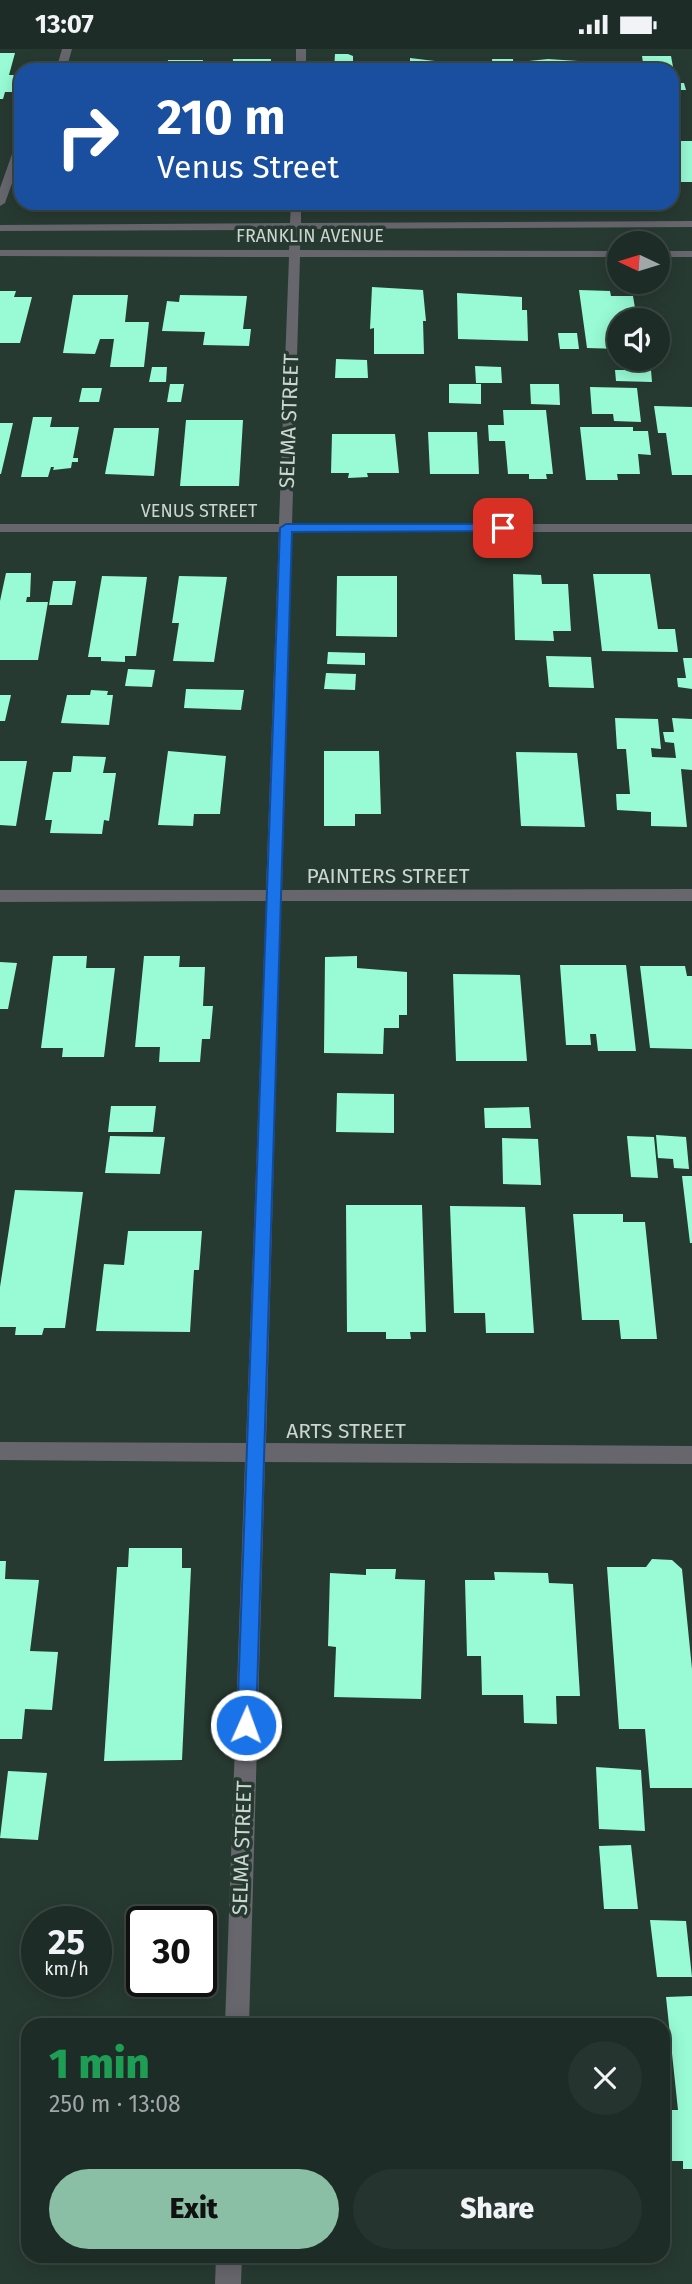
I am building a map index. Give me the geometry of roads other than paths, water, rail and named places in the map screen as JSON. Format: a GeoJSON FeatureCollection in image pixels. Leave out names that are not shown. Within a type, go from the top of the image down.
{"type":"FeatureCollection","features":[{"type":"Feature","properties":{"kind":"street"},"geometry":{"type":"LineString","coordinates":[[0,203],[14,163]]}},
{"type":"Feature","properties":{"kind":"street","name":"SELMA STREET"},"geometry":{"type":"LineString","coordinates":[[237,2018],[296,210]]}},
{"type":"Feature","properties":{"kind":"street","name":"FRANKLIN AVENUE"},"geometry":{"type":"LineString","coordinates":[[0,228],[692,224]]}},
{"type":"Feature","properties":{"kind":"street","name":"FRANKLIN AVENUE"},"geometry":{"type":"LineString","coordinates":[[0,253],[607,254]]}},
{"type":"Feature","properties":{"kind":"street"},"geometry":{"type":"LineString","coordinates":[[670,254],[692,254]]}},
{"type":"Feature","properties":{"kind":"street","name":"VENUS STREET"},"geometry":{"type":"LineString","coordinates":[[0,528],[692,528]]}},
{"type":"Feature","properties":{"kind":"street","name":"PAINTERS STREET"},"geometry":{"type":"LineString","coordinates":[[0,896],[692,895]]}},
{"type":"Feature","properties":{"kind":"street","name":"ARTS STREET"},"geometry":{"type":"LineString","coordinates":[[0,1451],[692,1455]]}},
{"type":"Feature","properties":{"kind":"street"},"geometry":{"type":"LineString","coordinates":[[228,2284],[229,2263]]}}]}
